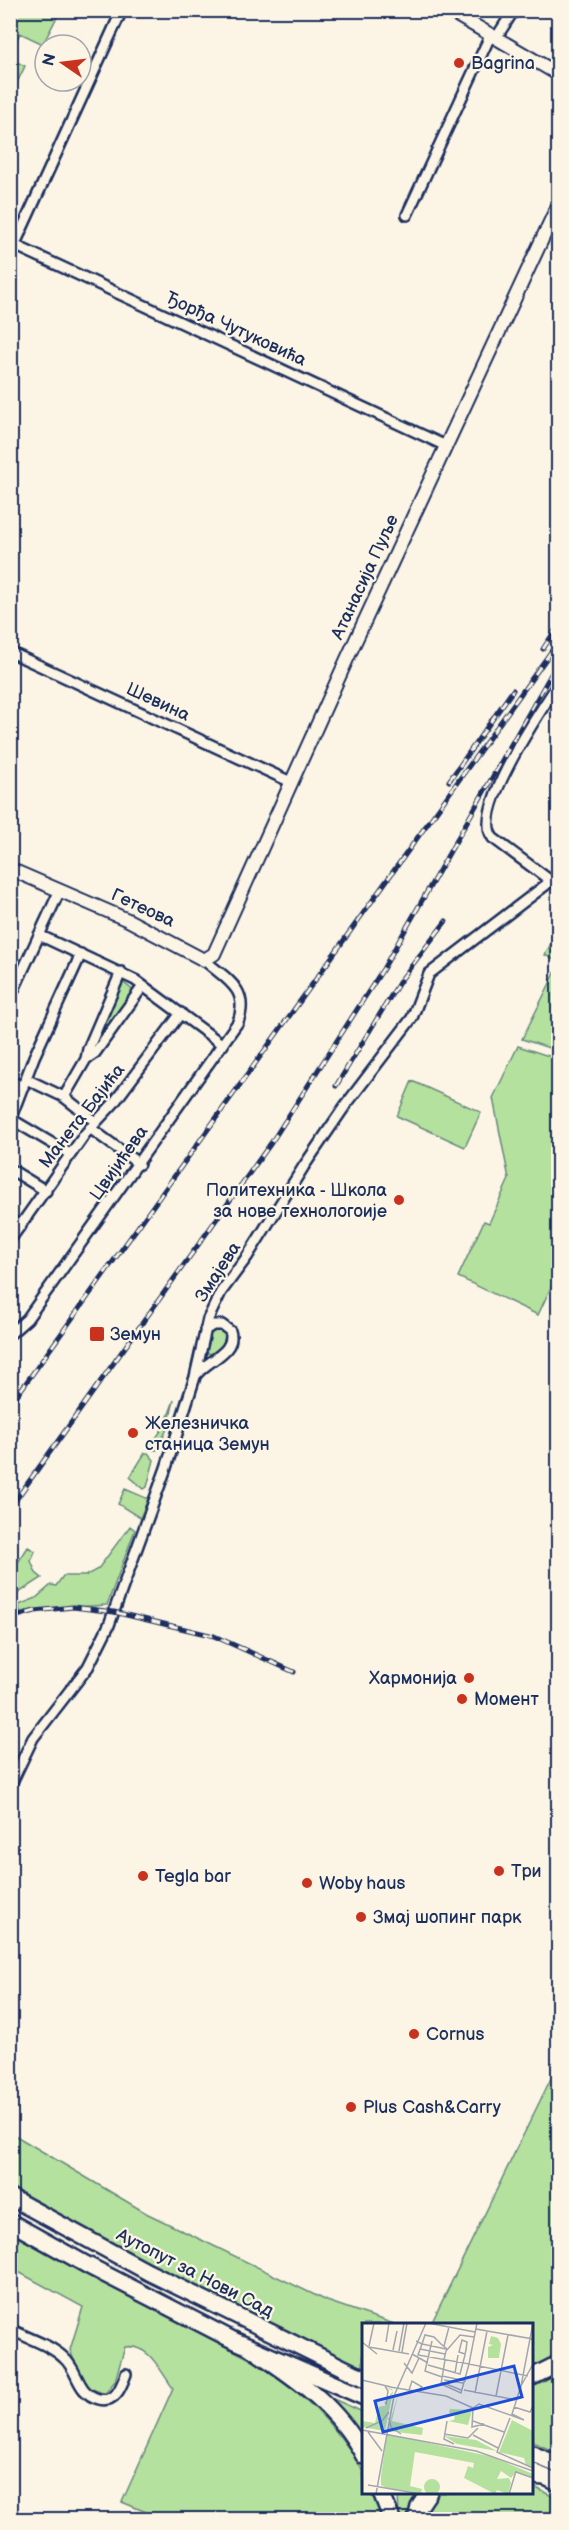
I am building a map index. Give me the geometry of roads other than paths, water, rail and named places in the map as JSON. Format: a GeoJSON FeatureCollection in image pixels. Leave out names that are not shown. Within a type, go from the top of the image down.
{"type":"FeatureCollection","features":[{"type":"Feature","properties":{"kind":"main road","name":"Аутопут за Нови Сад"},"geometry":{"type":"LineString","coordinates":[[10,2197],[148,2272],[360,2376]]}},
{"type":"Feature","properties":{"kind":"main road"},"geometry":{"type":"LineString","coordinates":[[10,2222],[95,2269],[252,2349],[362,2397]]}},
{"type":"Feature","properties":{"kind":"main road"},"geometry":{"type":"LineString","coordinates":[[252,2349],[297,2379],[325,2403],[351,2434],[362,2454]]}},
{"type":"Feature","properties":{"kind":"main road"},"geometry":{"type":"LineString","coordinates":[[533,2376],[558,2364]]}},
{"type":"Feature","properties":{"kind":"main road"},"geometry":{"type":"LineString","coordinates":[[533,2455],[558,2465]]}},
{"type":"Feature","properties":{"kind":"main road"},"geometry":{"type":"LineString","coordinates":[[381,2494],[393,2520]]}},
{"type":"Feature","properties":{"kind":"main road"},"geometry":{"type":"LineString","coordinates":[[393,2520],[394,2494]]}},
{"type":"Feature","properties":{"kind":"main road"},"geometry":{"type":"LineString","coordinates":[[416,2520],[420,2507],[428,2494]]}},
{"type":"Feature","properties":{"kind":"street"},"geometry":{"type":"LineString","coordinates":[[10,255],[13,244],[122,10]]}},
{"type":"Feature","properties":{"kind":"street"},"geometry":{"type":"LineString","coordinates":[[448,10],[558,74]]}},
{"type":"Feature","properties":{"kind":"street"},"geometry":{"type":"LineString","coordinates":[[407,215],[494,36],[514,10]]}},
{"type":"Feature","properties":{"kind":"street","name":"Атанасија Пуље"},"geometry":{"type":"LineString","coordinates":[[204,960],[212,957],[220,944],[291,782],[558,205]]}},
{"type":"Feature","properties":{"kind":"street","name":"Ђорђа Чутуковића"},"geometry":{"type":"LineString","coordinates":[[13,244],[446,446]]}},
{"type":"Feature","properties":{"kind":"street","name":"Шевина"},"geometry":{"type":"LineString","coordinates":[[10,652],[291,782]]}},
{"type":"Feature","properties":{"kind":"street"},"geometry":{"type":"LineString","coordinates":[[554,880],[493,838],[489,831],[489,823],[505,771],[558,684]]}},
{"type":"Feature","properties":{"kind":"street","name":"Гетеова"},"geometry":{"type":"LineString","coordinates":[[10,869],[149,930],[204,960],[238,990],[242,1003]]}},
{"type":"Feature","properties":{"kind":"street","name":"Змајева"},"geometry":{"type":"LineString","coordinates":[[10,1786],[40,1728],[77,1682],[99,1647],[160,1487],[195,1377],[205,1330],[215,1304],[327,1132],[412,1018],[429,974],[554,880]]}},
{"type":"Feature","properties":{"kind":"street"},"geometry":{"type":"LineString","coordinates":[[10,998],[60,890]]}},
{"type":"Feature","properties":{"kind":"street"},"geometry":{"type":"LineString","coordinates":[[39,935],[121,972],[181,1013],[222,1045]]}},
{"type":"Feature","properties":{"kind":"street"},"geometry":{"type":"LineString","coordinates":[[70,1154],[11,1119],[81,954]]}},
{"type":"Feature","properties":{"kind":"street"},"geometry":{"type":"LineString","coordinates":[[64,1097],[86,1059],[88,1049],[121,972]]}},
{"type":"Feature","properties":{"kind":"street"},"geometry":{"type":"LineString","coordinates":[[86,1059],[95,1053],[143,986]]}},
{"type":"Feature","properties":{"kind":"street","name":"Цвијићева"},"geometry":{"type":"LineString","coordinates":[[10,1334],[27,1319],[139,1164],[238,1022],[242,1003]]}},
{"type":"Feature","properties":{"kind":"street","name":"Манета Бајића"},"geometry":{"type":"LineString","coordinates":[[10,1240],[70,1154],[113,1104],[181,1013]]}},
{"type":"Feature","properties":{"kind":"street"},"geometry":{"type":"LineString","coordinates":[[10,1081],[25,1083],[64,1097],[139,1164]]}},
{"type":"Feature","properties":{"kind":"street"},"geometry":{"type":"LineString","coordinates":[[10,1169],[46,1191]]}},
{"type":"Feature","properties":{"kind":"street"},"geometry":{"type":"LineString","coordinates":[[10,1220],[21,1226]]}},
{"type":"Feature","properties":{"kind":"street"},"geometry":{"type":"LineString","coordinates":[[215,1304],[217,1324]]}},
{"type":"Feature","properties":{"kind":"street"},"geometry":{"type":"LineString","coordinates":[[195,1377],[227,1349],[232,1339],[226,1327],[217,1324],[205,1330]]}},
{"type":"Feature","properties":{"kind":"street"},"geometry":{"type":"LineString","coordinates":[[202,1346],[207,1355],[214,1358]]}},
{"type":"Feature","properties":{"kind":"street"},"geometry":{"type":"LineString","coordinates":[[10,1680],[10,1689]]}},
{"type":"Feature","properties":{"kind":"street"},"geometry":{"type":"LineString","coordinates":[[10,2330],[64,2357],[76,2380],[91,2396],[103,2400],[113,2397],[118,2392],[126,2374]]}},
{"type":"Feature","properties":{"kind":"railway"},"geometry":{"type":"LineString","coordinates":[[543,649],[558,626]]}},
{"type":"Feature","properties":{"kind":"railway"},"geometry":{"type":"LineString","coordinates":[[10,1405],[558,642]]}},
{"type":"Feature","properties":{"kind":"railway"},"geometry":{"type":"LineString","coordinates":[[10,1508],[271,1143],[383,969],[558,662]]}},
{"type":"Feature","properties":{"kind":"railway"},"geometry":{"type":"LineString","coordinates":[[449,781],[513,690]]}},
{"type":"Feature","properties":{"kind":"railway"},"geometry":{"type":"LineString","coordinates":[[336,1086],[400,981],[446,921]]}},
{"type":"Feature","properties":{"kind":"railway"},"geometry":{"type":"LineString","coordinates":[[10,1618],[35,1611],[73,1607],[114,1612],[214,1636],[294,1672]]}},
{"type":"Feature","properties":{"kind":"place","name":"Bagrina"},"geometry":{"type":"Point","coordinates":[459,63]}},
{"type":"Feature","properties":{"kind":"place","name":"Политехника - Школа за нове технологоије"},"geometry":{"type":"Point","coordinates":[399,1200]}},
{"type":"Feature","properties":{"kind":"place","name":"Земун"},"geometry":{"type":"Point","coordinates":[97,1334]}},
{"type":"Feature","properties":{"kind":"place","name":"Железничка станица Земун"},"geometry":{"type":"Point","coordinates":[133,1433]}},
{"type":"Feature","properties":{"kind":"place","name":"Хармонија"},"geometry":{"type":"Point","coordinates":[469,1678]}},
{"type":"Feature","properties":{"kind":"place","name":"Момент"},"geometry":{"type":"Point","coordinates":[462,1699]}},
{"type":"Feature","properties":{"kind":"place","name":"Три"},"geometry":{"type":"Point","coordinates":[499,1871]}},
{"type":"Feature","properties":{"kind":"place","name":"Tegla bar"},"geometry":{"type":"Point","coordinates":[143,1876]}},
{"type":"Feature","properties":{"kind":"place","name":"Woby haus"},"geometry":{"type":"Point","coordinates":[307,1883]}},
{"type":"Feature","properties":{"kind":"place","name":"Змај шопинг парк"},"geometry":{"type":"Point","coordinates":[361,1917]}},
{"type":"Feature","properties":{"kind":"place","name":"Cornus"},"geometry":{"type":"Point","coordinates":[414,2034]}},
{"type":"Feature","properties":{"kind":"place","name":"Plus Cash&Carry"},"geometry":{"type":"Point","coordinates":[351,2107]}}]}
